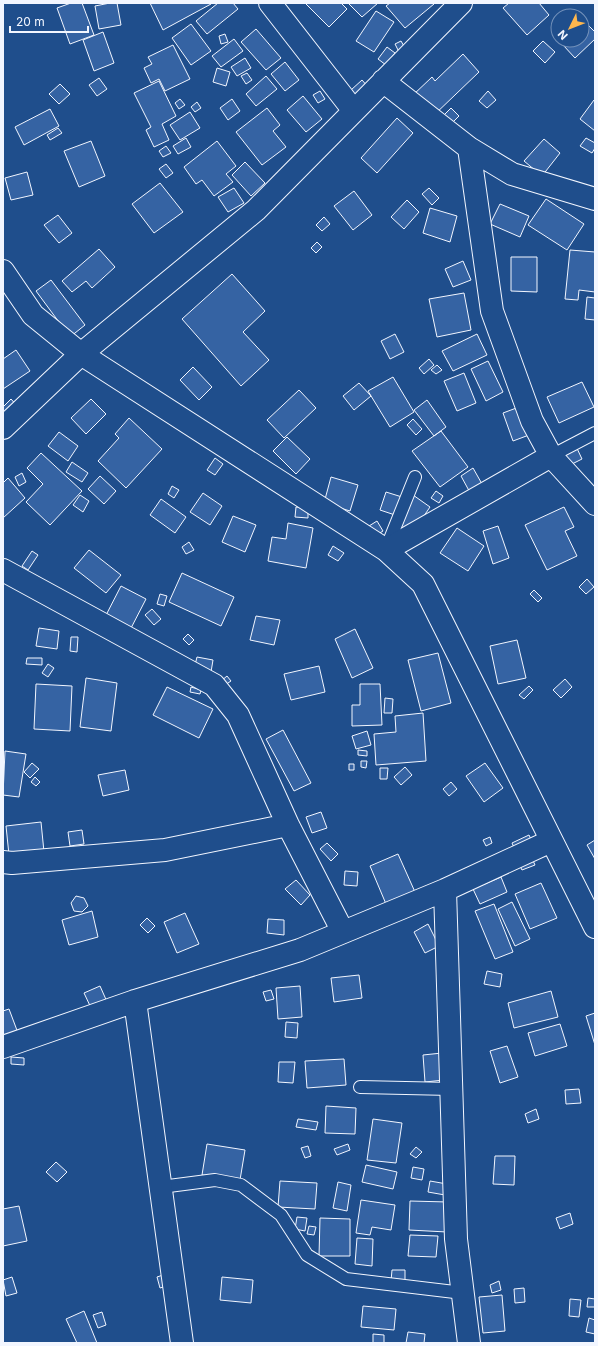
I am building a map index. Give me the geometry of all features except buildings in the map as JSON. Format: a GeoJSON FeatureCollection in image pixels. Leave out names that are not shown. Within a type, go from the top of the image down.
{"type":"FeatureCollection","features":[{"type":"Feature","properties":{"kind":"street"},"geometry":{"type":"LineString","coordinates":[[270,3],[354,111]]}},
{"type":"Feature","properties":{"kind":"street"},"geometry":{"type":"LineString","coordinates":[[3,428],[80,354],[256,210],[461,3]]}},
{"type":"Feature","properties":{"kind":"street"},"geometry":{"type":"LineString","coordinates":[[383,81],[468,148],[512,174],[595,199]]}},
{"type":"Feature","properties":{"kind":"street"},"geometry":{"type":"LineString","coordinates":[[468,148],[492,311],[532,420],[551,456],[595,504]]}},
{"type":"Feature","properties":{"kind":"street"},"geometry":{"type":"LineString","coordinates":[[3,271],[34,314],[80,354],[386,550],[423,584],[595,927]]}},
{"type":"Feature","properties":{"kind":"street"},"geometry":{"type":"LineString","coordinates":[[386,550],[551,456]]}},
{"type":"Feature","properties":{"kind":"street"},"geometry":{"type":"LineString","coordinates":[[3,570],[214,685],[238,715],[288,825],[343,932]]}},
{"type":"Feature","properties":{"kind":"street"},"geometry":{"type":"LineString","coordinates":[[3,862],[12,863],[165,850],[288,825]]}},
{"type":"Feature","properties":{"kind":"street"},"geometry":{"type":"LineString","coordinates":[[3,1047],[135,1001],[300,950],[445,890],[551,841]]}},
{"type":"Feature","properties":{"kind":"street"},"geometry":{"type":"LineString","coordinates":[[445,890],[456,1239],[469,1343]]}},
{"type":"Feature","properties":{"kind":"street"},"geometry":{"type":"LineString","coordinates":[[135,1001],[182,1343]]}},
{"type":"Feature","properties":{"kind":"lane"},"geometry":{"type":"LineString","coordinates":[[551,456],[595,433]]}},
{"type":"Feature","properties":{"kind":"lane"},"geometry":{"type":"LineString","coordinates":[[386,550],[415,477]]}},
{"type":"Feature","properties":{"kind":"lane"},"geometry":{"type":"LineString","coordinates":[[360,1087],[451,1089]]}},
{"type":"Feature","properties":{"kind":"lane"},"geometry":{"type":"LineString","coordinates":[[161,1187],[215,1180],[241,1185],[281,1215],[307,1255],[346,1279],[463,1293]]}}]}
